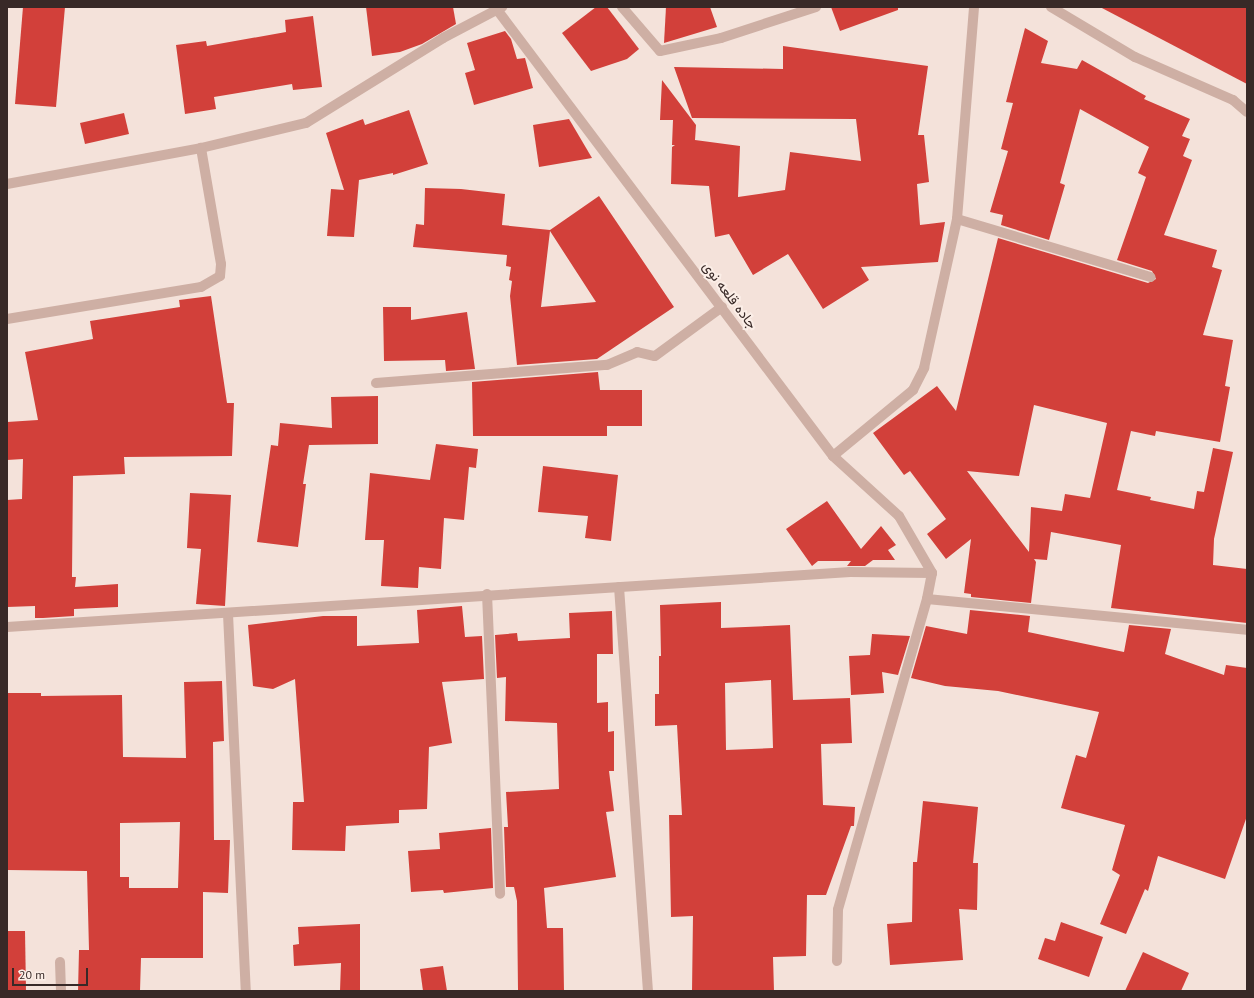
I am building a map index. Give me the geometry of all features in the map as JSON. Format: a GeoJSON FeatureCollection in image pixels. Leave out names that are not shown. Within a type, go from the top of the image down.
{"type":"FeatureCollection","features":[{"type":"Feature","properties":{"kind":"street"},"geometry":{"type":"LineString","coordinates":[[7,184],[201,148],[306,123],[498,7]]}},
{"type":"Feature","properties":{"kind":"street","name":"جاده قلعه نوی"},"geometry":{"type":"LineString","coordinates":[[498,7],[833,456],[899,516],[932,572]]}},
{"type":"Feature","properties":{"kind":"street"},"geometry":{"type":"LineString","coordinates":[[622,7],[660,51],[721,38],[816,7]]}},
{"type":"Feature","properties":{"kind":"street"},"geometry":{"type":"LineString","coordinates":[[833,456],[913,390],[924,368],[957,218],[974,7]]}},
{"type":"Feature","properties":{"kind":"street"},"geometry":{"type":"LineString","coordinates":[[1050,7],[1135,57],[1233,100],[1247,112]]}},
{"type":"Feature","properties":{"kind":"street"},"geometry":{"type":"LineString","coordinates":[[7,319],[201,287],[220,276],[221,264],[201,148]]}},
{"type":"Feature","properties":{"kind":"street"},"geometry":{"type":"LineString","coordinates":[[957,218],[1150,277]]}},
{"type":"Feature","properties":{"kind":"street"},"geometry":{"type":"LineString","coordinates":[[376,383],[606,365],[637,352],[655,356],[722,307]]}},
{"type":"Feature","properties":{"kind":"street"},"geometry":{"type":"LineString","coordinates":[[7,627],[228,614],[487,594],[850,572],[932,572],[927,599],[838,910],[837,960]]}},
{"type":"Feature","properties":{"kind":"street"},"geometry":{"type":"LineString","coordinates":[[619,587],[648,991]]}},
{"type":"Feature","properties":{"kind":"street"},"geometry":{"type":"LineString","coordinates":[[487,594],[500,894]]}},
{"type":"Feature","properties":{"kind":"street"},"geometry":{"type":"LineString","coordinates":[[927,599],[1247,630]]}},
{"type":"Feature","properties":{"kind":"street"},"geometry":{"type":"LineString","coordinates":[[228,614],[246,991]]}},
{"type":"Feature","properties":{"kind":"street"},"geometry":{"type":"LineString","coordinates":[[60,962],[61,991]]}},
{"type":"Feature","properties":{"kind":"building"},"geometry":{"type":"Polygon","coordinates":[[[23,7],[65,7],[56,107],[15,104],[23,7]]]}},
{"type":"Feature","properties":{"kind":"building"},"geometry":{"type":"Polygon","coordinates":[[[366,7],[453,7],[456,24],[422,44],[400,52],[372,56],[366,7]]]}},
{"type":"Feature","properties":{"kind":"building"},"geometry":{"type":"Polygon","coordinates":[[[596,7],[607,7],[639,49],[627,59],[591,71],[562,33],[596,7]]]}},
{"type":"Feature","properties":{"kind":"building"},"geometry":{"type":"Polygon","coordinates":[[[666,7],[710,7],[717,27],[664,43],[666,7]]]}},
{"type":"Feature","properties":{"kind":"building"},"geometry":{"type":"Polygon","coordinates":[[[831,7],[898,7],[898,10],[840,31],[831,7]]]}},
{"type":"Feature","properties":{"kind":"building"},"geometry":{"type":"Polygon","coordinates":[[[1100,7],[1247,7],[1247,84],[1100,7]]]}},
{"type":"Feature","properties":{"kind":"building"},"geometry":{"type":"Polygon","coordinates":[[[313,16],[322,87],[293,90],[292,84],[214,97],[216,109],[185,114],[176,45],[206,41],[207,46],[286,32],[285,20],[313,16]]]}},
{"type":"Feature","properties":{"kind":"building"},"geometry":{"type":"Polygon","coordinates":[[[1025,28],[1048,41],[1041,63],[1077,69],[1082,60],[1146,96],[1144,99],[1190,119],[1182,136],[1190,139],[1183,156],[1192,160],[1164,235],[1217,250],[1212,267],[1222,270],[1203,335],[1233,340],[1225,386],[1230,387],[1220,442],[1156,431],[1155,436],[1131,431],[1117,490],[1151,497],[1150,500],[1194,509],[1197,491],[1204,492],[1213,448],[1233,452],[1214,539],[1213,565],[1247,569],[1247,623],[1111,608],[1121,545],[1051,532],[1047,560],[1034,559],[1036,562],[1031,603],[971,597],[971,594],[964,593],[971,539],[946,559],[927,534],[946,519],[910,471],[904,475],[873,433],[937,386],[956,411],[998,238],[1148,283],[1156,279],[1152,271],[1117,260],[1146,177],[1138,173],[1149,147],[1080,109],[1060,183],[1065,185],[1049,240],[1001,225],[1003,215],[990,212],[1008,151],[1001,149],[1013,103],[1006,102],[1025,28]],[[1034,405],[1019,476],[967,471],[1029,552],[1031,507],[1062,511],[1065,494],[1090,498],[1107,423],[1034,405]]]}},
{"type":"Feature","properties":{"kind":"building"},"geometry":{"type":"Polygon","coordinates":[[[505,31],[511,39],[517,59],[525,58],[533,88],[474,105],[465,73],[475,70],[467,43],[505,31]]]}},
{"type":"Feature","properties":{"kind":"building"},"geometry":{"type":"Polygon","coordinates":[[[783,46],[928,66],[918,135],[924,135],[929,182],[917,184],[920,225],[945,222],[938,262],[861,267],[869,280],[823,309],[788,254],[753,275],[729,234],[715,237],[709,186],[671,184],[672,147],[675,145],[672,145],[673,120],[660,120],[662,80],[696,125],[695,140],[740,146],[738,197],[785,190],[790,152],[861,161],[856,119],[692,118],[674,67],[783,69],[783,46]]]}},
{"type":"Feature","properties":{"kind":"building"},"geometry":{"type":"Polygon","coordinates":[[[409,110],[428,164],[393,175],[393,173],[359,180],[354,237],[327,236],[331,189],[344,190],[326,133],[363,119],[365,125],[409,110]]]}},
{"type":"Feature","properties":{"kind":"building"},"geometry":{"type":"Polygon","coordinates":[[[124,113],[129,134],[85,144],[80,123],[124,113]]]}},
{"type":"Feature","properties":{"kind":"building"},"geometry":{"type":"Polygon","coordinates":[[[569,119],[592,158],[539,167],[533,125],[569,119]]]}},
{"type":"Feature","properties":{"kind":"building"},"geometry":{"type":"Polygon","coordinates":[[[425,188],[461,189],[505,194],[502,225],[550,230],[599,196],[674,307],[597,359],[517,365],[510,296],[512,281],[509,280],[511,267],[506,266],[507,255],[413,247],[416,224],[424,225],[425,188]],[[550,231],[541,307],[596,302],[550,231]]]}},
{"type":"Feature","properties":{"kind":"building"},"geometry":{"type":"Polygon","coordinates":[[[211,296],[227,403],[234,403],[232,456],[124,457],[125,474],[73,476],[72,577],[76,577],[75,587],[118,584],[118,607],[74,609],[74,616],[35,618],[35,606],[7,607],[7,500],[22,499],[23,459],[7,460],[7,422],[38,420],[25,352],[93,339],[90,321],[180,307],[179,300],[211,296]]]}},
{"type":"Feature","properties":{"kind":"building"},"geometry":{"type":"Polygon","coordinates":[[[383,307],[411,307],[411,320],[467,312],[475,369],[446,371],[445,360],[384,361],[383,307]]]}},
{"type":"Feature","properties":{"kind":"building"},"geometry":{"type":"Polygon","coordinates":[[[598,372],[600,390],[642,390],[642,426],[607,426],[607,436],[473,436],[472,382],[598,372]]]}},
{"type":"Feature","properties":{"kind":"building"},"geometry":{"type":"Polygon","coordinates":[[[378,396],[378,444],[309,445],[303,484],[306,484],[298,547],[257,542],[271,445],[278,446],[280,423],[332,428],[331,397],[378,396]]]}},
{"type":"Feature","properties":{"kind":"building"},"geometry":{"type":"Polygon","coordinates":[[[436,444],[478,449],[476,468],[469,467],[464,520],[444,518],[441,569],[419,567],[418,588],[381,586],[384,540],[365,540],[370,473],[430,480],[436,444]]]}},
{"type":"Feature","properties":{"kind":"building"},"geometry":{"type":"Polygon","coordinates":[[[543,466],[618,475],[611,541],[585,538],[588,516],[538,512],[543,466]]]}},
{"type":"Feature","properties":{"kind":"building"},"geometry":{"type":"Polygon","coordinates":[[[190,493],[231,495],[225,606],[196,604],[201,549],[187,548],[190,493]]]}},
{"type":"Feature","properties":{"kind":"building"},"geometry":{"type":"Polygon","coordinates":[[[827,501],[861,549],[881,526],[896,545],[888,550],[895,560],[873,560],[865,566],[847,566],[851,561],[818,561],[812,566],[786,529],[827,501]]]}},
{"type":"Feature","properties":{"kind":"building"},"geometry":{"type":"Polygon","coordinates":[[[721,602],[721,628],[790,625],[793,700],[850,698],[852,743],[821,744],[823,805],[855,807],[854,826],[851,826],[826,895],[807,895],[806,956],[773,957],[774,991],[692,991],[693,916],[671,917],[669,815],[682,815],[677,725],[655,726],[655,694],[659,694],[659,656],[661,656],[660,605],[721,602]],[[771,680],[725,683],[726,750],[773,748],[771,680]]]}},
{"type":"Feature","properties":{"kind":"building"},"geometry":{"type":"Polygon","coordinates":[[[462,606],[465,637],[482,636],[484,679],[442,682],[452,743],[429,747],[427,809],[399,810],[399,823],[346,826],[345,851],[292,850],[293,802],[304,802],[295,679],[273,689],[253,686],[248,625],[323,616],[357,616],[357,646],[419,643],[417,610],[462,606]]]}},
{"type":"Feature","properties":{"kind":"building"},"geometry":{"type":"Polygon","coordinates":[[[970,610],[1030,616],[1028,632],[1124,652],[1129,625],[1171,629],[1165,654],[1224,675],[1226,665],[1247,668],[1247,816],[1225,879],[1158,856],[1148,891],[1145,889],[1126,934],[1100,924],[1120,875],[1112,870],[1125,825],[1061,808],[1076,755],[1086,758],[1099,712],[998,691],[945,686],[911,678],[926,626],[967,634],[970,610]]]}},
{"type":"Feature","properties":{"kind":"building"},"geometry":{"type":"Polygon","coordinates":[[[612,611],[613,654],[597,654],[597,703],[608,702],[608,732],[614,731],[614,771],[609,771],[614,811],[606,812],[616,877],[544,888],[547,928],[563,928],[564,991],[518,991],[517,901],[514,887],[506,887],[504,827],[508,827],[506,792],[559,789],[557,723],[505,721],[506,677],[497,678],[495,635],[517,633],[518,641],[570,638],[569,613],[612,611]]]}},
{"type":"Feature","properties":{"kind":"building"},"geometry":{"type":"Polygon","coordinates":[[[872,634],[910,636],[898,675],[882,672],[884,693],[851,695],[849,656],[870,655],[872,634]]]}},
{"type":"Feature","properties":{"kind":"building"},"geometry":{"type":"Polygon","coordinates":[[[222,681],[224,741],[213,742],[214,840],[230,840],[228,893],[203,892],[203,958],[141,958],[140,991],[78,991],[79,950],[89,950],[87,871],[7,870],[7,693],[41,693],[41,696],[122,695],[123,757],[186,758],[184,682],[222,681]],[[180,822],[120,823],[120,877],[129,877],[129,888],[178,888],[180,822]]]}},
{"type":"Feature","properties":{"kind":"building"},"geometry":{"type":"Polygon","coordinates":[[[923,801],[978,807],[973,863],[978,863],[977,910],[959,909],[963,960],[890,965],[887,924],[912,922],[913,862],[917,862],[923,801]]]}},
{"type":"Feature","properties":{"kind":"building"},"geometry":{"type":"Polygon","coordinates":[[[491,828],[493,888],[444,893],[443,890],[411,892],[408,851],[440,849],[439,833],[491,828]]]}},
{"type":"Feature","properties":{"kind":"building"},"geometry":{"type":"Polygon","coordinates":[[[1061,922],[1103,937],[1089,977],[1038,959],[1045,938],[1055,941],[1061,922]]]}},
{"type":"Feature","properties":{"kind":"building"},"geometry":{"type":"Polygon","coordinates":[[[360,924],[360,991],[340,991],[341,963],[294,966],[293,945],[299,944],[298,927],[360,924]]]}},
{"type":"Feature","properties":{"kind":"building"},"geometry":{"type":"Polygon","coordinates":[[[7,931],[25,931],[26,991],[7,991],[7,931]]]}},
{"type":"Feature","properties":{"kind":"building"},"geometry":{"type":"Polygon","coordinates":[[[1143,952],[1189,973],[1181,991],[1125,991],[1143,952]]]}},
{"type":"Feature","properties":{"kind":"building"},"geometry":{"type":"Polygon","coordinates":[[[443,966],[447,991],[423,991],[420,969],[443,966]]]}}]}
